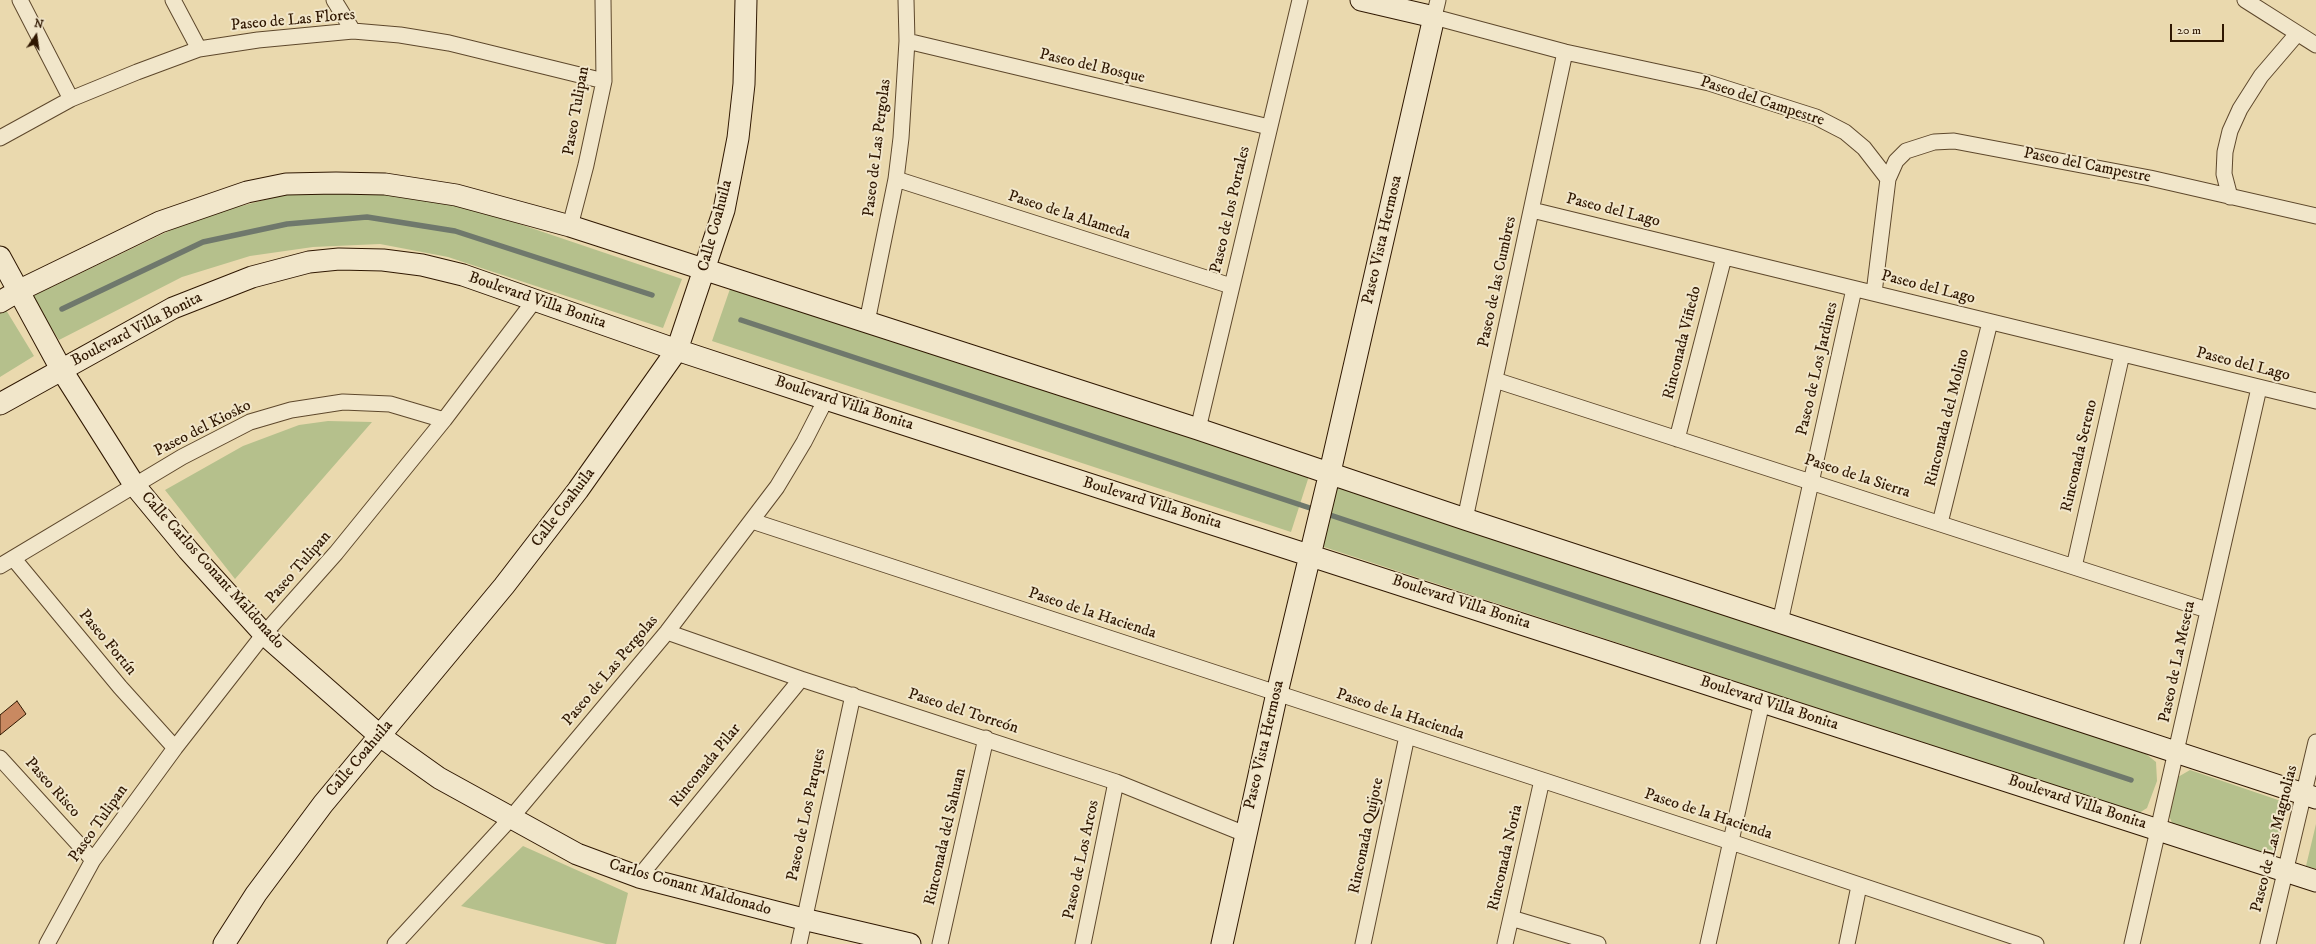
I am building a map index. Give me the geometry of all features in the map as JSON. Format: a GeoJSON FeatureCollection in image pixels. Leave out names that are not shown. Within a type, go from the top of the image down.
{"type":"FeatureCollection","features":[{"type":"Feature","properties":{"kind":"street"},"geometry":{"type":"LineString","coordinates":[[20,0],[71,100]]}},
{"type":"Feature","properties":{"kind":"street"},"geometry":{"type":"LineString","coordinates":[[173,0],[199,49]]}},
{"type":"Feature","properties":{"kind":"street"},"geometry":{"type":"LineString","coordinates":[[334,0],[353,31]]}},
{"type":"Feature","properties":{"kind":"street","name":"Paseo Tulipan"},"geometry":{"type":"LineString","coordinates":[[570,226],[586,165],[604,81],[603,0]]}},
{"type":"Feature","properties":{"kind":"street","name":"Calle Coahuila"},"geometry":{"type":"LineString","coordinates":[[224,944],[256,894],[323,804],[504,586],[578,490],[679,345],[724,210],[738,138],[744,84],[746,0]]}},
{"type":"Feature","properties":{"kind":"street","name":"Paseo de Las Pergolas"},"geometry":{"type":"LineString","coordinates":[[867,322],[896,179],[902,124],[907,41],[906,0]]}},
{"type":"Feature","properties":{"kind":"street","name":"Paseo de los Portales"},"geometry":{"type":"LineString","coordinates":[[1198,429],[1300,0]]}},
{"type":"Feature","properties":{"kind":"street","name":"Paseo del Campestre"},"geometry":{"type":"LineString","coordinates":[[1361,0],[1436,8],[1566,52],[1709,83],[1816,117],[1846,132],[1864,148],[1888,179],[1896,161],[1906,150],[1934,142],[1954,141],[2150,178],[2316,216]]}},
{"type":"Feature","properties":{"kind":"street"},"geometry":{"type":"LineString","coordinates":[[2245,0],[2316,45]]}},
{"type":"Feature","properties":{"kind":"street","name":"Paseo Vista Hermosa"},"geometry":{"type":"LineString","coordinates":[[1222,944],[1277,693],[1310,550],[1329,476],[1436,8]]}},
{"type":"Feature","properties":{"kind":"street","name":"Paseo de Las Flores"},"geometry":{"type":"LineString","coordinates":[[0,138],[71,100],[199,49],[258,40],[353,31],[449,43],[604,81]]}},
{"type":"Feature","properties":{"kind":"street"},"geometry":{"type":"LineString","coordinates":[[2230,197],[2224,174],[2225,152],[2230,131],[2240,109],[2261,76],[2297,34]]}},
{"type":"Feature","properties":{"kind":"street","name":"Paseo del Bosque"},"geometry":{"type":"LineString","coordinates":[[907,41],[1269,127]]}},
{"type":"Feature","properties":{"kind":"street","name":"Paseo de las Cumbres"},"geometry":{"type":"LineString","coordinates":[[1465,519],[1566,52]]}},
{"type":"Feature","properties":{"kind":"street","name":"Paseo de la Alameda"},"geometry":{"type":"LineString","coordinates":[[896,179],[1231,286]]}},
{"type":"Feature","properties":{"kind":"street"},"geometry":{"type":"LineString","coordinates":[[1874,294],[1888,179]]}},
{"type":"Feature","properties":{"kind":"street"},"geometry":{"type":"LineString","coordinates":[[0,302],[24,299],[160,222],[239,194],[286,184],[384,184],[456,195],[570,226],[703,275],[867,322],[1198,429],[1329,476],[1465,519],[2310,796]]}},
{"type":"Feature","properties":{"kind":"street","name":"Paseo del Lago"},"geometry":{"type":"LineString","coordinates":[[1532,210],[2316,402]]}},
{"type":"Feature","properties":{"kind":"street","name":"Calle Carlos Conant Maldonado"},"geometry":{"type":"LineString","coordinates":[[0,257],[56,360],[135,486],[188,550],[264,634],[380,736]]}},
{"type":"Feature","properties":{"kind":"street","name":"Rinconada Viñedo"},"geometry":{"type":"LineString","coordinates":[[1678,438],[1724,257]]}},
{"type":"Feature","properties":{"kind":"street","name":"Boulevard Villa Bonita"},"geometry":{"type":"LineString","coordinates":[[0,404],[56,360],[173,308],[252,277],[309,262],[383,260],[422,265],[463,275],[534,301],[679,345],[826,399],[1310,550],[1762,702],[2156,828],[2316,881]]}},
{"type":"Feature","properties":{"kind":"street","name":"Paseo de Los Jardines"},"geometry":{"type":"LineString","coordinates":[[1780,622],[1854,289]]}},
{"type":"Feature","properties":{"kind":"street","name":"Paseo Tulipan"},"geometry":{"type":"LineString","coordinates":[[47,944],[93,860],[175,748],[264,634],[336,553],[444,420],[534,301]]}},
{"type":"Feature","properties":{"kind":"street","name":"Rinconada del Molino"},"geometry":{"type":"LineString","coordinates":[[1940,524],[1990,322]]}},
{"type":"Feature","properties":{"kind":"street","name":"Rinconada Sereno"},"geometry":{"type":"LineString","coordinates":[[2074,567],[2122,354]]}},
{"type":"Feature","properties":{"kind":"street","name":"Paseo de la Sierra"},"geometry":{"type":"LineString","coordinates":[[1495,380],[2207,610]]}},
{"type":"Feature","properties":{"kind":"street","name":"Paseo de La Meseta"},"geometry":{"type":"LineString","coordinates":[[2132,944],[2156,828],[2176,752],[2207,610],[2259,388]]}},
{"type":"Feature","properties":{"kind":"street","name":"Paseo de Las Pergolas"},"geometry":{"type":"LineString","coordinates":[[398,943],[511,818],[667,632],[777,487],[804,442],[826,399]]}},
{"type":"Feature","properties":{"kind":"street","name":"Paseo del Kiosko"},"geometry":{"type":"LineString","coordinates":[[0,566],[182,457],[250,422],[291,410],[343,402],[390,404],[444,420]]}},
{"type":"Feature","properties":{"kind":"street","name":"Paseo de la Hacienda"},"geometry":{"type":"LineString","coordinates":[[752,521],[1731,842],[1859,886],[1994,938],[2036,944]]}},
{"type":"Feature","properties":{"kind":"street","name":"Paseo Fortín"},"geometry":{"type":"LineString","coordinates":[[13,558],[120,687],[175,748]]}},
{"type":"Feature","properties":{"kind":"street","name":"Paseo del Torreón"},"geometry":{"type":"LineString","coordinates":[[667,632],[801,679],[986,738],[1116,782],[1245,834]]}},
{"type":"Feature","properties":{"kind":"street","name":"Rinconada Pilar"},"geometry":{"type":"LineString","coordinates":[[640,877],[801,679]]}},
{"type":"Feature","properties":{"kind":"street","name":"Paseo de Los Parques"},"geometry":{"type":"LineString","coordinates":[[799,944],[803,919],[853,695]]}},
{"type":"Feature","properties":{"kind":"street"},"geometry":{"type":"LineString","coordinates":[[1708,944],[1762,702]]}},
{"type":"Feature","properties":{"kind":"street","name":"Carlos Conant Maldonado"},"geometry":{"type":"LineString","coordinates":[[380,736],[439,778],[578,854],[640,877],[803,919],[910,944]]}},
{"type":"Feature","properties":{"kind":"street","name":"Rinconada Quijote"},"geometry":{"type":"LineString","coordinates":[[1363,944],[1407,736]]}},
{"type":"Feature","properties":{"kind":"street","name":"Rinconada del Sahuan"},"geometry":{"type":"LineString","coordinates":[[940,944],[986,738]]}},
{"type":"Feature","properties":{"kind":"street","name":"Paseo de Las Magnolias"},"geometry":{"type":"LineString","coordinates":[[2268,944],[2285,870],[2310,796],[2316,742]]}},
{"type":"Feature","properties":{"kind":"street","name":"Paseo Risco"},"geometry":{"type":"LineString","coordinates":[[0,758],[93,860]]}},
{"type":"Feature","properties":{"kind":"street","name":"Rinconada Noria"},"geometry":{"type":"LineString","coordinates":[[1505,944],[1542,780]]}},
{"type":"Feature","properties":{"kind":"street","name":"Paseo de Los Arcos"},"geometry":{"type":"LineString","coordinates":[[1083,944],[1116,782]]}},
{"type":"Feature","properties":{"kind":"street"},"geometry":{"type":"LineString","coordinates":[[1847,944],[1859,886]]}},
{"type":"Feature","properties":{"kind":"street"},"geometry":{"type":"LineString","coordinates":[[1511,918],[1598,944]]}},
{"type":"Feature","properties":{"kind":"green space"},"geometry":{"type":"Polygon","coordinates":[[[370,191],[472,208],[682,279],[663,328],[448,257],[380,244],[313,247],[250,256],[182,277],[59,340],[31,297],[196,218],[283,195],[370,191]]]}},
{"type":"Feature","properties":{"kind":"green space"},"geometry":{"type":"Polygon","coordinates":[[[731,286],[1309,476],[1291,532],[712,341],[731,286]]]}},
{"type":"Feature","properties":{"kind":"green space"},"geometry":{"type":"Polygon","coordinates":[[[3,305],[34,356],[0,377],[0,307],[3,305]]]}},
{"type":"Feature","properties":{"kind":"green space"},"geometry":{"type":"Polygon","coordinates":[[[328,421],[372,422],[235,579],[165,490],[243,446],[299,425],[328,421]]]}},
{"type":"Feature","properties":{"kind":"green space"},"geometry":{"type":"Polygon","coordinates":[[[1337,484],[2146,754],[2156,762],[2157,781],[2147,808],[2139,813],[1324,547],[1321,538],[1337,484]]]}},
{"type":"Feature","properties":{"kind":"green space"},"geometry":{"type":"Polygon","coordinates":[[[2190,770],[2281,801],[2286,808],[2275,855],[2266,856],[2173,825],[2169,816],[2178,777],[2190,770]]]}},
{"type":"Feature","properties":{"kind":"green space"},"geometry":{"type":"Polygon","coordinates":[[[2316,824],[2316,869],[2306,866],[2316,824]]]}},
{"type":"Feature","properties":{"kind":"green space"},"geometry":{"type":"Polygon","coordinates":[[[523,846],[628,893],[616,944],[606,944],[461,906],[523,846]]]}},
{"type":"Feature","properties":{"kind":"building"},"geometry":{"type":"Polygon","coordinates":[[[17,701],[26,714],[0,735],[0,715],[17,701]]]}},
{"type":"Feature","properties":{"kind":"waterway"},"geometry":{"type":"LineString","coordinates":[[62,309],[203,242],[287,224],[367,217],[455,231],[652,295]]}},
{"type":"Feature","properties":{"kind":"waterway"},"geometry":{"type":"LineString","coordinates":[[741,320],[1316,510]]}},
{"type":"Feature","properties":{"kind":"waterway"},"geometry":{"type":"LineString","coordinates":[[1324,513],[2131,780]]}}]}
